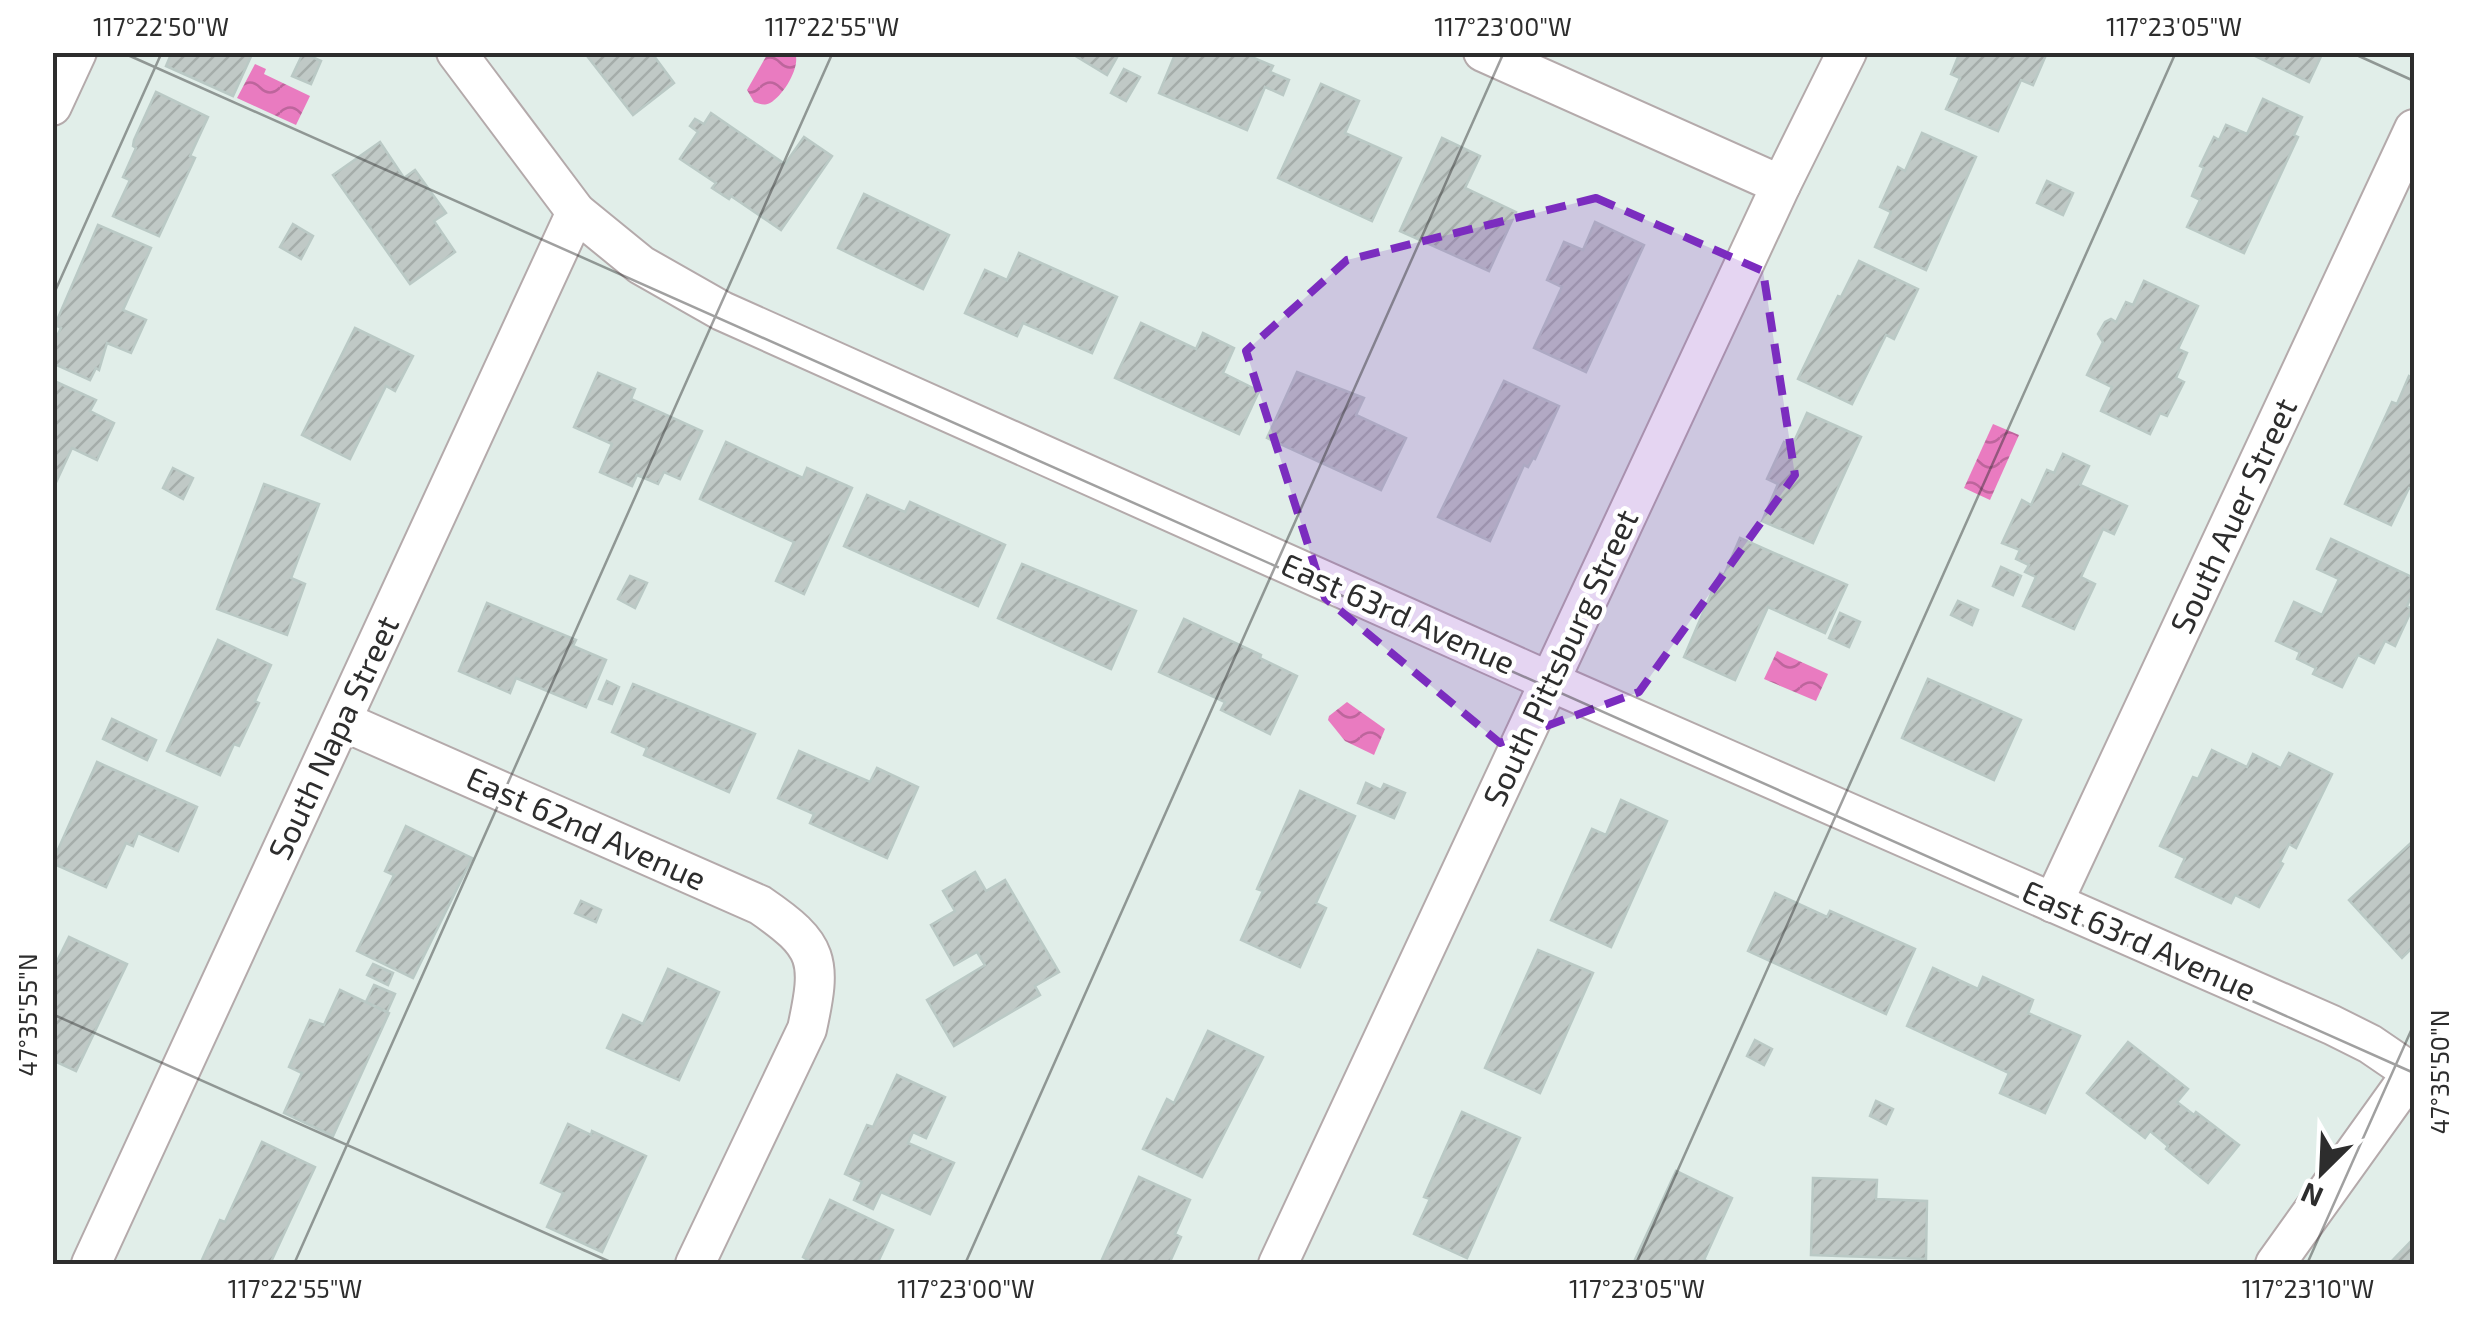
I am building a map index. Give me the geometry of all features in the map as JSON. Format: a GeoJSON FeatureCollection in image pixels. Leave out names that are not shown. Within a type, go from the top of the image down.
{"type":"FeatureCollection","features":[{"type":"Feature","properties":{"kind":"street"},"geometry":{"type":"LineString","coordinates":[[52,106],[77,52]]}},
{"type":"Feature","properties":{"kind":"street","name":"East 63rd Avenue"},"geometry":{"type":"LineString","coordinates":[[456,52],[576,212],[642,265],[722,312],[1550,682],[2332,1025],[2414,1072]]}},
{"type":"Feature","properties":{"kind":"street"},"geometry":{"type":"LineString","coordinates":[[1483,52],[1781,184]]}},
{"type":"Feature","properties":{"kind":"street","name":"South Pittsburg Street"},"geometry":{"type":"LineString","coordinates":[[1278,1264],[1781,184],[1847,52]]}},
{"type":"Feature","properties":{"kind":"street","name":"South Auer Street"},"geometry":{"type":"LineString","coordinates":[[2053,903],[2414,129]]}},
{"type":"Feature","properties":{"kind":"street","name":"South Napa Street"},"geometry":{"type":"LineString","coordinates":[[91,1264],[576,212]]}},
{"type":"Feature","properties":{"kind":"street","name":"East 62nd Avenue"},"geometry":{"type":"LineString","coordinates":[[342,721],[760,906],[798,931],[814,957],[816,989],[807,1029],[694,1264]]}},
{"type":"Feature","properties":{"kind":"street"},"geometry":{"type":"LineString","coordinates":[[2275,1264],[2414,1072]]}},
{"type":"Feature","properties":{"kind":"highlighted area"},"geometry":{"type":"Polygon","coordinates":[[[1596,198],[1763,271],[1795,475],[1639,692],[1500,743],[1325,598],[1246,351],[1347,260],[1596,198]]]}},
{"type":"Feature","properties":{"kind":"water"},"geometry":{"type":"Polygon","coordinates":[[[768,53],[795,53],[796,65],[781,94],[762,104],[754,102],[747,90],[768,53]]]}},
{"type":"Feature","properties":{"kind":"water"},"geometry":{"type":"Polygon","coordinates":[[[255,64],[266,69],[264,74],[310,96],[296,125],[237,98],[255,64]]]}},
{"type":"Feature","properties":{"kind":"water"},"geometry":{"type":"Polygon","coordinates":[[[1993,424],[2019,435],[1990,500],[1964,488],[1993,424]]]}},
{"type":"Feature","properties":{"kind":"water"},"geometry":{"type":"Polygon","coordinates":[[[1777,651],[1828,674],[1816,701],[1764,679],[1777,651]]]}},
{"type":"Feature","properties":{"kind":"water"},"geometry":{"type":"Polygon","coordinates":[[[1347,702],[1385,729],[1374,755],[1345,741],[1328,720],[1347,702]]]}},
{"type":"Feature","properties":{"kind":"building"},"geometry":{"type":"Polygon","coordinates":[[[172,52],[253,52],[233,96],[166,66],[172,52]]]}},
{"type":"Feature","properties":{"kind":"building"},"geometry":{"type":"Polygon","coordinates":[[[584,52],[651,52],[674,83],[633,115],[584,52]]]}},
{"type":"Feature","properties":{"kind":"building"},"geometry":{"type":"Polygon","coordinates":[[[1069,52],[1120,52],[1107,75],[1069,52]]]}},
{"type":"Feature","properties":{"kind":"building"},"geometry":{"type":"Polygon","coordinates":[[[1176,52],[1240,52],[1273,66],[1270,72],[1289,80],[1283,95],[1265,87],[1247,130],[1159,93],[1176,52]]]}},
{"type":"Feature","properties":{"kind":"building"},"geometry":{"type":"Polygon","coordinates":[[[1960,52],[2046,55],[2033,85],[2021,80],[1998,131],[1946,109],[1960,78],[1951,74],[1960,52]]]}},
{"type":"Feature","properties":{"kind":"building"},"geometry":{"type":"Polygon","coordinates":[[[2247,52],[2323,52],[2309,82],[2247,52]]]}},
{"type":"Feature","properties":{"kind":"building"},"geometry":{"type":"Polygon","coordinates":[[[303,53],[321,61],[311,84],[292,76],[303,53]]]}},
{"type":"Feature","properties":{"kind":"building"},"geometry":{"type":"Polygon","coordinates":[[[1124,69],[1140,77],[1126,101],[1111,93],[1124,69]]]}},
{"type":"Feature","properties":{"kind":"building"},"geometry":{"type":"Polygon","coordinates":[[[1321,84],[1359,101],[1345,133],[1401,158],[1372,221],[1278,178],[1321,84]]]}},
{"type":"Feature","properties":{"kind":"building"},"geometry":{"type":"Polygon","coordinates":[[[156,92],[208,117],[190,156],[195,158],[159,236],[113,216],[130,180],[123,177],[136,148],[134,140],[156,92]]]}},
{"type":"Feature","properties":{"kind":"building"},"geometry":{"type":"Polygon","coordinates":[[[2263,99],[2302,117],[2294,135],[2298,137],[2244,253],[2187,227],[2200,200],[2192,196],[2204,168],[2200,166],[2214,137],[2219,140],[2226,125],[2247,134],[2263,99]]]}},
{"type":"Feature","properties":{"kind":"building"},"geometry":{"type":"Polygon","coordinates":[[[711,113],[785,164],[804,137],[832,156],[781,230],[731,196],[729,199],[712,188],[716,183],[680,159],[698,132],[690,126],[695,119],[704,124],[711,113]]]}},
{"type":"Feature","properties":{"kind":"building"},"geometry":{"type":"Polygon","coordinates":[[[1922,133],[1976,157],[1926,270],[1875,247],[1891,212],[1880,207],[1898,167],[1905,171],[1922,133]]]}},
{"type":"Feature","properties":{"kind":"building"},"geometry":{"type":"Polygon","coordinates":[[[1442,138],[1480,156],[1465,188],[1516,212],[1489,271],[1400,231],[1442,138]]]}},
{"type":"Feature","properties":{"kind":"building"},"geometry":{"type":"Polygon","coordinates":[[[380,142],[404,178],[415,170],[446,213],[434,221],[455,252],[410,284],[333,175],[380,142]]]}},
{"type":"Feature","properties":{"kind":"building"},"geometry":{"type":"Polygon","coordinates":[[[2047,181],[2073,193],[2063,215],[2037,203],[2047,181]]]}},
{"type":"Feature","properties":{"kind":"building"},"geometry":{"type":"Polygon","coordinates":[[[864,194],[949,235],[923,289],[838,248],[864,194]]]}},
{"type":"Feature","properties":{"kind":"building"},"geometry":{"type":"Polygon","coordinates":[[[1595,222],[1644,245],[1586,372],[1534,348],[1562,287],[1547,280],[1564,242],[1583,250],[1595,222]]]}},
{"type":"Feature","properties":{"kind":"building"},"geometry":{"type":"Polygon","coordinates":[[[293,224],[313,236],[301,259],[280,247],[293,224]]]}},
{"type":"Feature","properties":{"kind":"building"},"geometry":{"type":"Polygon","coordinates":[[[98,225],[151,248],[123,310],[146,320],[131,353],[107,343],[99,370],[96,368],[90,380],[52,363],[52,346],[61,328],[55,325],[98,225]]]}},
{"type":"Feature","properties":{"kind":"building"},"geometry":{"type":"Polygon","coordinates":[[[1019,253],[1117,297],[1092,353],[1023,323],[1017,336],[965,313],[985,270],[1007,280],[1019,253]]]}},
{"type":"Feature","properties":{"kind":"building"},"geometry":{"type":"Polygon","coordinates":[[[1859,261],[1918,289],[1894,339],[1886,335],[1852,404],[1798,379],[1859,261]]]}},
{"type":"Feature","properties":{"kind":"building"},"geometry":{"type":"Polygon","coordinates":[[[2144,281],[2198,306],[2178,349],[2187,353],[2176,378],[2184,382],[2167,416],[2160,413],[2150,434],[2101,411],[2112,387],[2087,375],[2103,342],[2098,334],[2105,322],[2116,322],[2126,302],[2133,305],[2144,281]]]}},
{"type":"Feature","properties":{"kind":"building"},"geometry":{"type":"Polygon","coordinates":[[[1141,323],[1196,349],[1203,333],[1234,348],[1223,373],[1259,391],[1239,434],[1115,378],[1141,323]]]}},
{"type":"Feature","properties":{"kind":"building"},"geometry":{"type":"Polygon","coordinates":[[[355,328],[413,356],[395,391],[386,386],[350,459],[302,435],[355,328]]]}},
{"type":"Feature","properties":{"kind":"building"},"geometry":{"type":"Polygon","coordinates":[[[1297,372],[1364,398],[1356,415],[1406,438],[1381,490],[1267,438],[1297,372]]]}},
{"type":"Feature","properties":{"kind":"building"},"geometry":{"type":"Polygon","coordinates":[[[598,373],[635,389],[631,399],[702,431],[680,479],[664,472],[658,484],[637,475],[632,486],[600,472],[612,444],[574,427],[598,373]]]}},
{"type":"Feature","properties":{"kind":"building"},"geometry":{"type":"Polygon","coordinates":[[[2409,376],[2414,379],[2414,490],[2409,488],[2391,525],[2345,504],[2392,402],[2397,404],[2409,376]]]}},
{"type":"Feature","properties":{"kind":"building"},"geometry":{"type":"Polygon","coordinates":[[[52,380],[96,400],[90,411],[114,423],[97,460],[72,448],[52,491],[52,380]]]}},
{"type":"Feature","properties":{"kind":"building"},"geometry":{"type":"Polygon","coordinates":[[[1504,381],[1559,406],[1535,459],[1528,467],[1524,465],[1490,541],[1438,517],[1504,381]]]}},
{"type":"Feature","properties":{"kind":"building"},"geometry":{"type":"Polygon","coordinates":[[[1807,413],[1861,437],[1813,543],[1762,521],[1778,484],[1767,479],[1784,442],[1792,446],[1807,413]]]}},
{"type":"Feature","properties":{"kind":"building"},"geometry":{"type":"Polygon","coordinates":[[[726,442],[803,478],[807,468],[852,488],[804,594],[776,581],[794,542],[700,499],[726,442]]]}},
{"type":"Feature","properties":{"kind":"building"},"geometry":{"type":"Polygon","coordinates":[[[2063,454],[2089,466],[2080,485],[2127,506],[2114,534],[2103,529],[2081,577],[2095,584],[2074,629],[2023,606],[2036,577],[2025,572],[2029,565],[2016,559],[2020,550],[2002,543],[2022,500],[2031,505],[2047,470],[2054,473],[2063,454]]]}},
{"type":"Feature","properties":{"kind":"building"},"geometry":{"type":"Polygon","coordinates":[[[173,468],[193,478],[183,499],[163,488],[173,468]]]}},
{"type":"Feature","properties":{"kind":"building"},"geometry":{"type":"Polygon","coordinates":[[[264,484],[319,504],[291,578],[305,584],[287,635],[217,609],[264,484]]]}},
{"type":"Feature","properties":{"kind":"building"},"geometry":{"type":"Polygon","coordinates":[[[867,495],[905,512],[910,502],[1005,545],[978,606],[844,546],[867,495]]]}},
{"type":"Feature","properties":{"kind":"building"},"geometry":{"type":"Polygon","coordinates":[[[1740,538],[1847,585],[1825,633],[1768,607],[1735,680],[1684,657],[1720,573],[1724,575],[1740,538]]]}},
{"type":"Feature","properties":{"kind":"building"},"geometry":{"type":"Polygon","coordinates":[[[2331,539],[2414,578],[2407,606],[2412,609],[2395,646],[2385,641],[2374,663],[2358,655],[2342,687],[2313,674],[2316,668],[2297,659],[2300,652],[2276,641],[2294,602],[2322,615],[2339,579],[2317,569],[2331,539]]]}},
{"type":"Feature","properties":{"kind":"building"},"geometry":{"type":"Polygon","coordinates":[[[1022,564],[1136,611],[1111,669],[998,618],[1022,564]]]}},
{"type":"Feature","properties":{"kind":"building"},"geometry":{"type":"Polygon","coordinates":[[[2001,567],[2021,576],[2013,595],[1993,586],[2001,567]]]}},
{"type":"Feature","properties":{"kind":"building"},"geometry":{"type":"Polygon","coordinates":[[[630,576],[647,583],[635,608],[618,599],[630,576]]]}},
{"type":"Feature","properties":{"kind":"building"},"geometry":{"type":"Polygon","coordinates":[[[1958,601],[1978,610],[1972,625],[1951,615],[1958,601]]]}},
{"type":"Feature","properties":{"kind":"building"},"geometry":{"type":"Polygon","coordinates":[[[487,603],[576,640],[573,646],[606,660],[586,707],[516,678],[510,693],[459,671],[487,603]]]}},
{"type":"Feature","properties":{"kind":"building"},"geometry":{"type":"Polygon","coordinates":[[[1840,613],[1860,622],[1849,647],[1829,638],[1840,613]]]}},
{"type":"Feature","properties":{"kind":"building"},"geometry":{"type":"Polygon","coordinates":[[[1184,619],[1297,676],[1270,734],[1221,710],[1225,702],[1159,672],[1184,619]]]}},
{"type":"Feature","properties":{"kind":"building"},"geometry":{"type":"Polygon","coordinates":[[[218,640],[271,665],[255,701],[259,703],[220,775],[167,751],[218,640]]]}},
{"type":"Feature","properties":{"kind":"building"},"geometry":{"type":"Polygon","coordinates":[[[1928,679],[2021,720],[1994,780],[1902,738],[1928,679]]]}},
{"type":"Feature","properties":{"kind":"building"},"geometry":{"type":"Polygon","coordinates":[[[607,681],[619,687],[612,704],[599,699],[607,681]]]}},
{"type":"Feature","properties":{"kind":"building"},"geometry":{"type":"Polygon","coordinates":[[[633,684],[755,734],[729,792],[644,755],[647,748],[612,732],[633,684]]]}},
{"type":"Feature","properties":{"kind":"building"},"geometry":{"type":"Polygon","coordinates":[[[112,719],[156,740],[147,760],[103,739],[112,719]]]}},
{"type":"Feature","properties":{"kind":"building"},"geometry":{"type":"Polygon","coordinates":[[[2212,750],[2247,767],[2253,754],[2281,768],[2289,753],[2332,774],[2296,848],[2289,844],[2280,862],[2283,864],[2259,907],[2235,895],[2231,903],[2176,877],[2185,858],[2160,846],[2193,777],[2198,779],[2212,750]]]}},
{"type":"Feature","properties":{"kind":"building"},"geometry":{"type":"Polygon","coordinates":[[[799,751],[870,782],[877,768],[918,787],[887,858],[810,823],[814,814],[778,798],[799,751]]]}},
{"type":"Feature","properties":{"kind":"building"},"geometry":{"type":"Polygon","coordinates":[[[97,762],[197,807],[178,851],[138,833],[133,846],[126,843],[106,887],[52,863],[97,762]]]}},
{"type":"Feature","properties":{"kind":"building"},"geometry":{"type":"Polygon","coordinates":[[[1366,783],[1381,790],[1384,784],[1405,793],[1394,818],[1358,803],[1366,783]]]}},
{"type":"Feature","properties":{"kind":"building"},"geometry":{"type":"Polygon","coordinates":[[[1300,791],[1355,816],[1316,903],[1326,908],[1300,967],[1241,940],[1263,891],[1257,889],[1300,791]]]}},
{"type":"Feature","properties":{"kind":"building"},"geometry":{"type":"Polygon","coordinates":[[[1621,800],[1667,821],[1611,947],[1551,920],[1592,829],[1606,835],[1621,800]]]}},
{"type":"Feature","properties":{"kind":"building"},"geometry":{"type":"Polygon","coordinates":[[[406,826],[472,858],[413,978],[357,951],[394,875],[385,871],[406,826]]]}},
{"type":"Feature","properties":{"kind":"building"},"geometry":{"type":"Polygon","coordinates":[[[2414,840],[2414,946],[2402,958],[2349,900],[2414,840]]]}},
{"type":"Feature","properties":{"kind":"building"},"geometry":{"type":"Polygon","coordinates":[[[975,872],[986,891],[1005,880],[1059,972],[1035,986],[1040,995],[954,1046],[927,1000],[985,965],[977,952],[954,965],[931,925],[955,911],[943,891],[975,872]]]}},
{"type":"Feature","properties":{"kind":"building"},"geometry":{"type":"Polygon","coordinates":[[[1775,893],[1827,917],[1830,911],[1915,949],[1886,1014],[1748,951],[1775,893]]]}},
{"type":"Feature","properties":{"kind":"building"},"geometry":{"type":"Polygon","coordinates":[[[581,901],[601,910],[596,922],[575,913],[581,901]]]}},
{"type":"Feature","properties":{"kind":"building"},"geometry":{"type":"Polygon","coordinates":[[[69,937],[127,964],[76,1071],[52,1060],[52,971],[69,937]]]}},
{"type":"Feature","properties":{"kind":"building"},"geometry":{"type":"Polygon","coordinates":[[[1538,950],[1593,973],[1540,1093],[1485,1068],[1538,950]]]}},
{"type":"Feature","properties":{"kind":"building"},"geometry":{"type":"Polygon","coordinates":[[[373,964],[393,973],[388,985],[367,975],[373,964]]]}},
{"type":"Feature","properties":{"kind":"building"},"geometry":{"type":"Polygon","coordinates":[[[1933,968],[1978,989],[1983,977],[2033,1000],[2028,1013],[2080,1036],[2045,1113],[2000,1093],[2009,1073],[1907,1026],[1933,968]]]}},
{"type":"Feature","properties":{"kind":"building"},"geometry":{"type":"Polygon","coordinates":[[[668,969],[719,992],[679,1080],[607,1048],[623,1015],[643,1024],[668,969]]]}},
{"type":"Feature","properties":{"kind":"building"},"geometry":{"type":"Polygon","coordinates":[[[374,985],[395,994],[387,1012],[366,1002],[374,985]]]}},
{"type":"Feature","properties":{"kind":"building"},"geometry":{"type":"Polygon","coordinates":[[[340,990],[389,1013],[333,1136],[284,1113],[302,1073],[289,1067],[310,1020],[324,1025],[340,990]]]}},
{"type":"Feature","properties":{"kind":"building"},"geometry":{"type":"Polygon","coordinates":[[[1208,1031],[1263,1057],[1202,1177],[1143,1149],[1167,1099],[1174,1103],[1208,1031]]]}},
{"type":"Feature","properties":{"kind":"building"},"geometry":{"type":"Polygon","coordinates":[[[1755,1040],[1772,1049],[1764,1065],[1747,1056],[1755,1040]]]}},
{"type":"Feature","properties":{"kind":"building"},"geometry":{"type":"Polygon","coordinates":[[[2128,1042],[2188,1089],[2177,1102],[2239,1145],[2208,1183],[2150,1131],[2145,1138],[2087,1093],[2128,1042]]]}},
{"type":"Feature","properties":{"kind":"building"},"geometry":{"type":"Polygon","coordinates":[[[897,1075],[945,1097],[926,1138],[913,1132],[908,1143],[954,1163],[930,1214],[881,1192],[873,1209],[854,1200],[862,1182],[845,1174],[867,1125],[873,1127],[897,1075]]]}},
{"type":"Feature","properties":{"kind":"building"},"geometry":{"type":"Polygon","coordinates":[[[1876,1101],[1893,1109],[1886,1124],[1870,1116],[1876,1101]]]}},
{"type":"Feature","properties":{"kind":"building"},"geometry":{"type":"Polygon","coordinates":[[[1462,1112],[1520,1138],[1467,1258],[1414,1234],[1430,1199],[1424,1197],[1462,1112]]]}},
{"type":"Feature","properties":{"kind":"building"},"geometry":{"type":"Polygon","coordinates":[[[568,1124],[646,1156],[602,1252],[547,1227],[563,1193],[541,1183],[568,1124]]]}},
{"type":"Feature","properties":{"kind":"building"},"geometry":{"type":"Polygon","coordinates":[[[262,1142],[315,1167],[270,1264],[201,1262],[220,1220],[225,1222],[262,1142]]]}},
{"type":"Feature","properties":{"kind":"building"},"geometry":{"type":"Polygon","coordinates":[[[1676,1171],[1732,1198],[1704,1260],[1714,1264],[1633,1264],[1676,1171]]]}},
{"type":"Feature","properties":{"kind":"building"},"geometry":{"type":"Polygon","coordinates":[[[1139,1177],[1190,1200],[1175,1234],[1181,1237],[1169,1264],[1100,1264],[1139,1177]]]}},
{"type":"Feature","properties":{"kind":"building"},"geometry":{"type":"Polygon","coordinates":[[[1813,1178],[1877,1180],[1876,1199],[1927,1201],[1926,1259],[1811,1255],[1813,1178]]]}},
{"type":"Feature","properties":{"kind":"building"},"geometry":{"type":"Polygon","coordinates":[[[830,1200],[893,1230],[877,1264],[814,1264],[803,1257],[830,1200]]]}},
{"type":"Feature","properties":{"kind":"building"},"geometry":{"type":"Polygon","coordinates":[[[2414,1238],[2414,1264],[2390,1263],[2414,1238]]]}}]}
